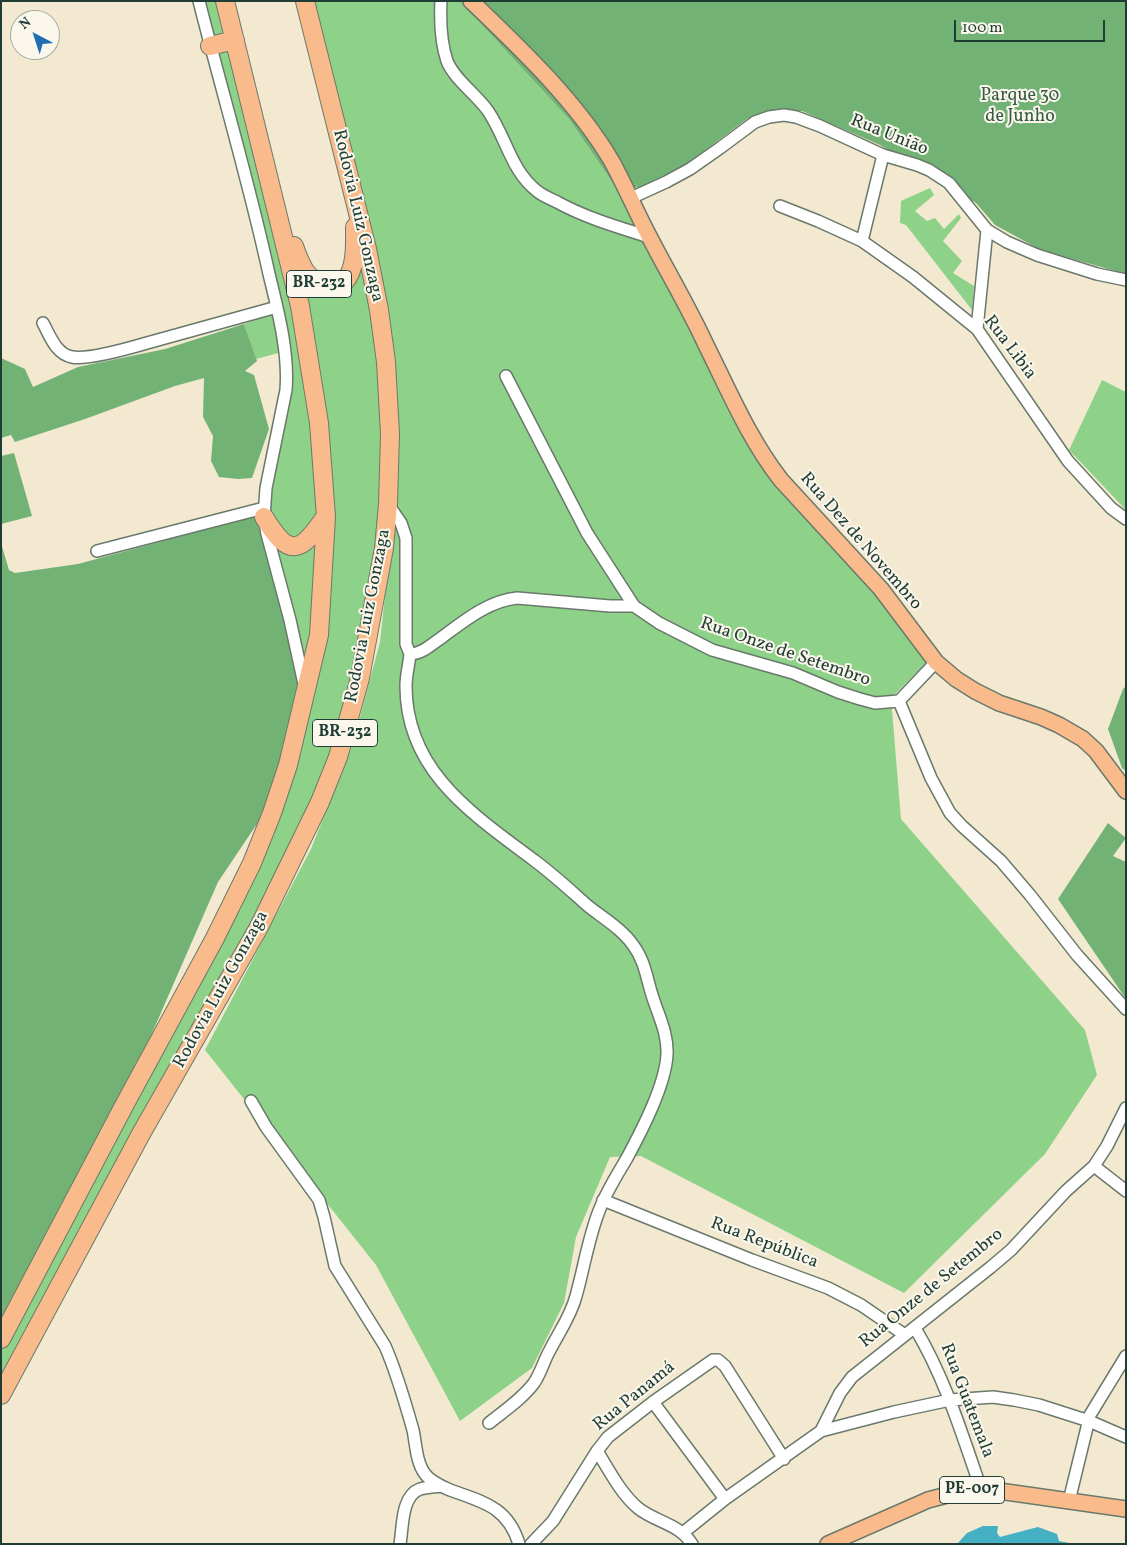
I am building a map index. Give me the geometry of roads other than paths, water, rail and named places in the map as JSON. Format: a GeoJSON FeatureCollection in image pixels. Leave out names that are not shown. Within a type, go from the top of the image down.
{"type":"FeatureCollection","features":[{"type":"Feature","properties":{"kind":"highway","name":"Rodovia Luiz Gonzaga"},"geometry":{"type":"LineString","coordinates":[[1,1339],[215,938],[252,863],[272,813],[288,765],[319,635],[326,517],[319,423],[300,306],[225,1]]}},
{"type":"Feature","properties":{"kind":"highway","name":"Rodovia Luiz Gonzaga"},"geometry":{"type":"LineString","coordinates":[[1,1395],[142,1132],[259,927],[320,802],[338,757],[360,678],[384,548],[388,504],[390,434],[386,362],[379,310],[367,249],[305,1]]}},
{"type":"Feature","properties":{"kind":"highway"},"geometry":{"type":"LineString","coordinates":[[210,46],[235,40]]}},
{"type":"Feature","properties":{"kind":"highway","name":"BR-232"},"geometry":{"type":"LineString","coordinates":[[274,195],[300,262],[312,279],[326,288],[338,287],[344,282],[351,271],[354,258],[356,211]]}},
{"type":"Feature","properties":{"kind":"highway"},"geometry":{"type":"LineString","coordinates":[[264,512],[278,539],[294,546],[307,541],[326,517]]}},
{"type":"Feature","properties":{"kind":"main road","name":"Rua Dez de Novembro"},"geometry":{"type":"LineString","coordinates":[[471,1],[549,80],[588,126],[611,161],[649,237],[695,321],[746,428],[767,462],[781,480],[881,589],[936,662],[974,691],[999,703],[1050,721],[1083,738],[1096,751],[1126,791]]}},
{"type":"Feature","properties":{"kind":"main road","name":"PE-007"},"geometry":{"type":"LineString","coordinates":[[828,1544],[928,1500],[948,1493],[981,1489],[1126,1509]]}},
{"type":"Feature","properties":{"kind":"street"},"geometry":{"type":"LineString","coordinates":[[199,1],[260,233],[276,307],[287,375],[285,402],[273,452],[264,512],[267,534],[290,620],[306,691]]}},
{"type":"Feature","properties":{"kind":"street"},"geometry":{"type":"LineString","coordinates":[[441,1],[443,43],[450,68],[494,120],[513,160],[529,183],[538,192],[562,205],[599,221],[649,237]]}},
{"type":"Feature","properties":{"kind":"street","name":"Rua União"},"geometry":{"type":"LineString","coordinates":[[631,198],[690,169],[755,122],[769,117],[784,115],[796,117],[820,126],[883,155],[929,170],[949,183],[987,230],[1007,242],[1037,255],[1096,274],[1126,280]]}},
{"type":"Feature","properties":{"kind":"street"},"geometry":{"type":"LineString","coordinates":[[862,241],[883,155]]}},
{"type":"Feature","properties":{"kind":"street","name":"Rua Libia"},"geometry":{"type":"LineString","coordinates":[[780,206],[862,241],[913,277],[976,329],[1068,461],[1111,508],[1126,518]]}},
{"type":"Feature","properties":{"kind":"street"},"geometry":{"type":"LineString","coordinates":[[976,329],[987,230]]}},
{"type":"Feature","properties":{"kind":"street"},"geometry":{"type":"LineString","coordinates":[[43,323],[55,346],[61,351],[73,357],[84,357],[115,352],[276,307]]}},
{"type":"Feature","properties":{"kind":"street","name":"Rua Onze de Setembro"},"geometry":{"type":"LineString","coordinates":[[506,376],[587,533],[634,606],[659,623],[712,650],[793,673],[860,699],[875,702],[899,701]]}},
{"type":"Feature","properties":{"kind":"street"},"geometry":{"type":"LineString","coordinates":[[388,504],[401,523],[406,538],[406,644],[410,654],[406,687],[409,713],[420,750],[436,775],[457,798],[619,930],[632,943],[644,964],[654,1002],[665,1031],[667,1056],[664,1074],[656,1097],[628,1156],[603,1200],[590,1238],[576,1298],[567,1321],[550,1349],[533,1384],[489,1423]]}},
{"type":"Feature","properties":{"kind":"street"},"geometry":{"type":"LineString","coordinates":[[97,551],[264,512]]}},
{"type":"Feature","properties":{"kind":"street"},"geometry":{"type":"LineString","coordinates":[[410,654],[416,654],[428,647],[488,606],[508,599],[634,606]]}},
{"type":"Feature","properties":{"kind":"street"},"geometry":{"type":"LineString","coordinates":[[936,662],[899,701],[931,778],[950,812],[962,826],[1000,861],[1030,895],[1077,955],[1126,1009]]}},
{"type":"Feature","properties":{"kind":"street"},"geometry":{"type":"LineString","coordinates":[[251,1101],[266,1127],[319,1200],[335,1266],[385,1346],[404,1396],[420,1467],[431,1480],[441,1486],[480,1500],[495,1508],[511,1525],[519,1544]]}},
{"type":"Feature","properties":{"kind":"street","name":"Rua Onze de Setembro"},"geometry":{"type":"LineString","coordinates":[[822,1431],[840,1393],[860,1370],[968,1287],[1011,1250],[1066,1191],[1094,1166],[1107,1146],[1126,1108]]}},
{"type":"Feature","properties":{"kind":"street"},"geometry":{"type":"LineString","coordinates":[[1094,1166],[1126,1190]]}},
{"type":"Feature","properties":{"kind":"street","name":"Rua República"},"geometry":{"type":"LineString","coordinates":[[603,1200],[828,1288],[848,1297],[905,1335]]}},
{"type":"Feature","properties":{"kind":"street","name":"Rua Guatemala"},"geometry":{"type":"LineString","coordinates":[[915,1328],[936,1366],[950,1400],[981,1489]]}},
{"type":"Feature","properties":{"kind":"street"},"geometry":{"type":"LineString","coordinates":[[1069,1502],[1090,1415],[1126,1356]]}},
{"type":"Feature","properties":{"kind":"street","name":"Rua Panamá"},"geometry":{"type":"LineString","coordinates":[[531,1544],[553,1521],[608,1437],[653,1402],[708,1362],[715,1359],[724,1366],[784,1459]]}},
{"type":"Feature","properties":{"kind":"street"},"geometry":{"type":"LineString","coordinates":[[684,1532],[725,1500],[822,1431],[894,1412],[950,1400],[993,1397],[1039,1405],[1089,1421],[1126,1437]]}},
{"type":"Feature","properties":{"kind":"street"},"geometry":{"type":"LineString","coordinates":[[653,1402],[725,1500]]}},
{"type":"Feature","properties":{"kind":"street"},"geometry":{"type":"LineString","coordinates":[[597,1452],[628,1498],[638,1508],[684,1532],[692,1544]]}},
{"type":"Feature","properties":{"kind":"street"},"geometry":{"type":"LineString","coordinates":[[400,1544],[406,1504],[410,1497],[420,1489],[441,1486]]}},
{"type":"Feature","properties":{"kind":"water"},"geometry":{"type":"Polygon","coordinates":[[[983,1526],[998,1526],[997,1533],[1000,1537],[1038,1527],[1057,1534],[1059,1541],[1075,1544],[957,1544],[967,1533],[983,1526]]]}},
{"type":"Feature","properties":{"kind":"park label","name":"Parque 30 de Junho"},"geometry":{"type":"Point","coordinates":[1020,107]}}]}
